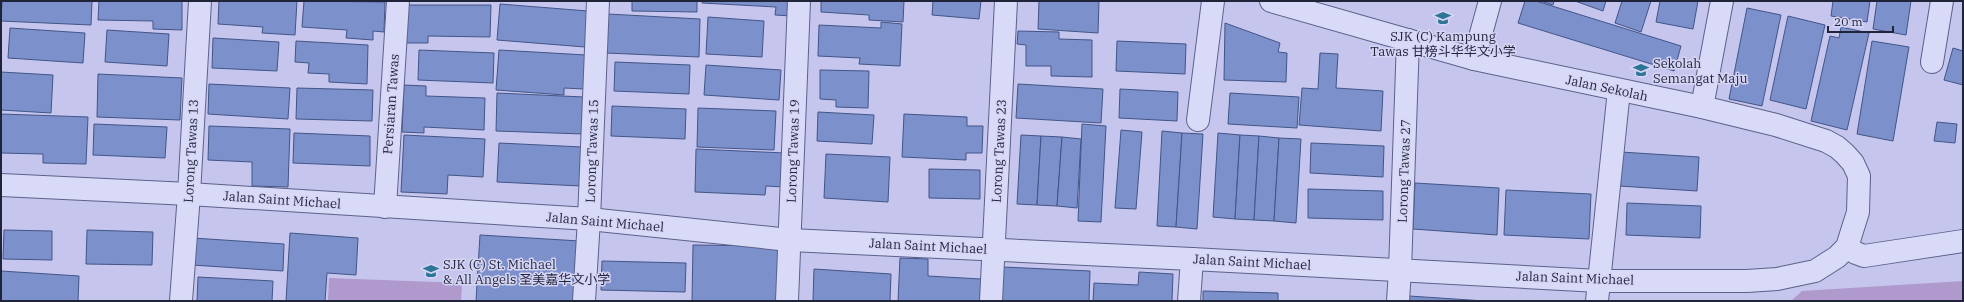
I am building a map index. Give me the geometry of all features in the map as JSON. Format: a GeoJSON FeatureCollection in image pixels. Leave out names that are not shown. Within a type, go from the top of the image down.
{"type":"FeatureCollection","features":[{"type":"Feature","properties":{"kind":"street","name":"Lorong Tawas 13"},"geometry":{"type":"LineString","coordinates":[[181,301],[189,194],[200,1]]}},
{"type":"Feature","properties":{"kind":"street","name":"Persiaran Tawas"},"geometry":{"type":"LineString","coordinates":[[385,207],[398,1]]}},
{"type":"Feature","properties":{"kind":"street","name":"Lorong Tawas 15"},"geometry":{"type":"LineString","coordinates":[[584,301],[590,219],[598,1]]}},
{"type":"Feature","properties":{"kind":"street","name":"Lorong Tawas 19"},"geometry":{"type":"LineString","coordinates":[[787,301],[799,1]]}},
{"type":"Feature","properties":{"kind":"street","name":"Lorong Tawas 23"},"geometry":{"type":"LineString","coordinates":[[991,301],[995,249],[1006,1]]}},
{"type":"Feature","properties":{"kind":"street"},"geometry":{"type":"LineString","coordinates":[[1198,120],[1213,1]]}},
{"type":"Feature","properties":{"kind":"street","name":"Jalan Sekolah"},"geometry":{"type":"LineString","coordinates":[[1271,1],[1474,60],[1702,107],[1776,125],[1826,141],[1837,147],[1845,154],[1853,163],[1859,176],[1860,188],[1858,212],[1860,252]]}},
{"type":"Feature","properties":{"kind":"street"},"geometry":{"type":"LineString","coordinates":[[1474,60],[1490,1]]}},
{"type":"Feature","properties":{"kind":"street"},"geometry":{"type":"LineString","coordinates":[[1702,107],[1722,1]]}},
{"type":"Feature","properties":{"kind":"street"},"geometry":{"type":"LineString","coordinates":[[1932,62],[1942,1]]}},
{"type":"Feature","properties":{"kind":"street","name":"Lorong Tawas 27"},"geometry":{"type":"LineString","coordinates":[[1398,301],[1408,40]]}},
{"type":"Feature","properties":{"kind":"street"},"geometry":{"type":"LineString","coordinates":[[1598,291],[1619,90]]}},
{"type":"Feature","properties":{"kind":"street","name":"Jalan Saint Michael"},"geometry":{"type":"LineString","coordinates":[[1,185],[189,194],[590,219],[790,240],[1192,258],[1400,270],[1598,291],[1783,278],[1815,271],[1837,257],[1860,252]]}},
{"type":"Feature","properties":{"kind":"street"},"geometry":{"type":"LineString","coordinates":[[1860,252],[1963,241]]}},
{"type":"Feature","properties":{"kind":"street"},"geometry":{"type":"LineString","coordinates":[[1189,301],[1192,258]]}},
{"type":"Feature","properties":{"kind":"shaded area"},"geometry":{"type":"Polygon","coordinates":[[[329,278],[462,283],[461,301],[328,301],[329,278]]]}},
{"type":"Feature","properties":{"kind":"shaded area"},"geometry":{"type":"Polygon","coordinates":[[[1963,281],[1963,301],[1791,301],[1802,291],[1963,281]]]}},
{"type":"Feature","properties":{"kind":"building"},"geometry":{"type":"Polygon","coordinates":[[[2,1],[92,1],[91,25],[1,21],[2,1]]]}},
{"type":"Feature","properties":{"kind":"building"},"geometry":{"type":"Polygon","coordinates":[[[99,1],[182,1],[182,30],[153,29],[153,21],[98,20],[99,1]]]}},
{"type":"Feature","properties":{"kind":"building"},"geometry":{"type":"Polygon","coordinates":[[[219,1],[297,1],[295,35],[262,33],[263,27],[218,24],[219,1]]]}},
{"type":"Feature","properties":{"kind":"building"},"geometry":{"type":"Polygon","coordinates":[[[304,1],[385,2],[384,32],[373,31],[373,40],[346,38],[347,30],[302,27],[304,1]]]}},
{"type":"Feature","properties":{"kind":"building"},"geometry":{"type":"Polygon","coordinates":[[[632,1],[697,1],[697,12],[632,11],[632,1]]]}},
{"type":"Feature","properties":{"kind":"building"},"geometry":{"type":"Polygon","coordinates":[[[702,1],[792,1],[792,16],[775,15],[776,7],[702,3],[702,1]]]}},
{"type":"Feature","properties":{"kind":"building"},"geometry":{"type":"Polygon","coordinates":[[[821,1],[904,1],[903,22],[869,20],[869,15],[821,12],[821,1]]]}},
{"type":"Feature","properties":{"kind":"building"},"geometry":{"type":"Polygon","coordinates":[[[933,1],[981,1],[979,19],[932,15],[933,1]]]}},
{"type":"Feature","properties":{"kind":"building"},"geometry":{"type":"Polygon","coordinates":[[[1039,1],[1099,1],[1098,33],[1038,29],[1039,1]]]}},
{"type":"Feature","properties":{"kind":"building"},"geometry":{"type":"Polygon","coordinates":[[[1525,1],[1536,1],[1681,46],[1674,71],[1518,23],[1525,1]]]}},
{"type":"Feature","properties":{"kind":"building"},"geometry":{"type":"Polygon","coordinates":[[[1540,1],[1554,1],[1553,5],[1540,1]]]}},
{"type":"Feature","properties":{"kind":"building"},"geometry":{"type":"Polygon","coordinates":[[[1575,1],[1606,1],[1603,11],[1575,1]]]}},
{"type":"Feature","properties":{"kind":"building"},"geometry":{"type":"Polygon","coordinates":[[[1622,1],[1651,1],[1641,32],[1615,23],[1622,1]]]}},
{"type":"Feature","properties":{"kind":"building"},"geometry":{"type":"Polygon","coordinates":[[[1660,1],[1698,1],[1693,29],[1656,22],[1660,1]]]}},
{"type":"Feature","properties":{"kind":"building"},"geometry":{"type":"Polygon","coordinates":[[[1833,1],[1870,1],[1867,22],[1831,16],[1833,1]]]}},
{"type":"Feature","properties":{"kind":"building"},"geometry":{"type":"Polygon","coordinates":[[[1877,1],[1911,1],[1906,35],[1873,29],[1877,1]]]}},
{"type":"Feature","properties":{"kind":"building"},"geometry":{"type":"Polygon","coordinates":[[[500,4],[588,11],[585,47],[497,40],[500,4]]]}},
{"type":"Feature","properties":{"kind":"building"},"geometry":{"type":"Polygon","coordinates":[[[406,5],[491,5],[490,37],[428,36],[428,43],[406,43],[406,5]]]}},
{"type":"Feature","properties":{"kind":"building"},"geometry":{"type":"Polygon","coordinates":[[[1747,8],[1781,15],[1762,106],[1729,99],[1747,8]]]}},
{"type":"Feature","properties":{"kind":"building"},"geometry":{"type":"Polygon","coordinates":[[[608,14],[700,19],[699,57],[606,53],[608,14]]]}},
{"type":"Feature","properties":{"kind":"building"},"geometry":{"type":"Polygon","coordinates":[[[1788,16],[1825,25],[1806,109],[1770,100],[1788,16]]]}},
{"type":"Feature","properties":{"kind":"building"},"geometry":{"type":"Polygon","coordinates":[[[708,17],[764,21],[762,57],[706,54],[708,17]]]}},
{"type":"Feature","properties":{"kind":"building"},"geometry":{"type":"Polygon","coordinates":[[[881,22],[902,24],[900,66],[859,64],[860,58],[818,56],[819,25],[881,28],[881,22]]]}},
{"type":"Feature","properties":{"kind":"building"},"geometry":{"type":"Polygon","coordinates":[[[1225,23],[1280,43],[1278,52],[1287,53],[1286,82],[1224,80],[1225,23]]]}},
{"type":"Feature","properties":{"kind":"building"},"geometry":{"type":"Polygon","coordinates":[[[1841,27],[1869,33],[1847,130],[1811,121],[1830,36],[1839,38],[1841,27]]]}},
{"type":"Feature","properties":{"kind":"building"},"geometry":{"type":"Polygon","coordinates":[[[10,28],[85,33],[83,63],[8,58],[10,28]]]}},
{"type":"Feature","properties":{"kind":"building"},"geometry":{"type":"Polygon","coordinates":[[[107,30],[169,34],[167,66],[105,62],[107,30]]]}},
{"type":"Feature","properties":{"kind":"building"},"geometry":{"type":"Polygon","coordinates":[[[1018,31],[1059,32],[1059,39],[1092,40],[1092,77],[1051,76],[1051,66],[1026,66],[1026,45],[1017,44],[1018,31]]]}},
{"type":"Feature","properties":{"kind":"building"},"geometry":{"type":"Polygon","coordinates":[[[213,38],[279,42],[277,71],[212,68],[213,38]]]}},
{"type":"Feature","properties":{"kind":"building"},"geometry":{"type":"Polygon","coordinates":[[[296,41],[368,45],[367,84],[329,82],[329,74],[308,73],[309,63],[295,62],[296,41]]]}},
{"type":"Feature","properties":{"kind":"building"},"geometry":{"type":"Polygon","coordinates":[[[1117,41],[1186,44],[1185,74],[1116,71],[1117,41]]]}},
{"type":"Feature","properties":{"kind":"building"},"geometry":{"type":"Polygon","coordinates":[[[1872,41],[1909,47],[1893,141],[1857,134],[1872,41]]]}},
{"type":"Feature","properties":{"kind":"building"},"geometry":{"type":"Polygon","coordinates":[[[1953,48],[1963,51],[1963,85],[1944,80],[1953,48]]]}},
{"type":"Feature","properties":{"kind":"building"},"geometry":{"type":"Polygon","coordinates":[[[419,50],[494,53],[493,83],[418,80],[419,50]]]}},
{"type":"Feature","properties":{"kind":"building"},"geometry":{"type":"Polygon","coordinates":[[[499,50],[586,55],[584,89],[564,88],[564,95],[496,90],[499,50]]]}},
{"type":"Feature","properties":{"kind":"building"},"geometry":{"type":"Polygon","coordinates":[[[1320,53],[1338,54],[1336,88],[1383,91],[1381,131],[1299,125],[1302,88],[1318,89],[1320,53]]]}},
{"type":"Feature","properties":{"kind":"building"},"geometry":{"type":"Polygon","coordinates":[[[615,62],[690,65],[689,94],[614,91],[615,62]]]}},
{"type":"Feature","properties":{"kind":"building"},"geometry":{"type":"Polygon","coordinates":[[[706,65],[781,70],[779,100],[704,95],[706,65]]]}},
{"type":"Feature","properties":{"kind":"building"},"geometry":{"type":"Polygon","coordinates":[[[820,70],[869,71],[868,108],[836,107],[836,100],[820,99],[820,70]]]}},
{"type":"Feature","properties":{"kind":"building"},"geometry":{"type":"Polygon","coordinates":[[[1,72],[53,75],[51,113],[1,110],[1,72]]]}},
{"type":"Feature","properties":{"kind":"building"},"geometry":{"type":"Polygon","coordinates":[[[98,74],[182,78],[180,120],[97,117],[98,74]]]}},
{"type":"Feature","properties":{"kind":"building"},"geometry":{"type":"Polygon","coordinates":[[[209,84],[290,88],[288,119],[208,114],[209,84]]]}},
{"type":"Feature","properties":{"kind":"building"},"geometry":{"type":"Polygon","coordinates":[[[1018,84],[1103,89],[1101,123],[1016,118],[1018,84]]]}},
{"type":"Feature","properties":{"kind":"building"},"geometry":{"type":"Polygon","coordinates":[[[404,85],[426,86],[426,96],[485,98],[484,130],[424,127],[424,133],[402,132],[404,85]]]}},
{"type":"Feature","properties":{"kind":"building"},"geometry":{"type":"Polygon","coordinates":[[[297,88],[373,90],[372,121],[296,119],[297,88]]]}},
{"type":"Feature","properties":{"kind":"building"},"geometry":{"type":"Polygon","coordinates":[[[1120,89],[1178,92],[1177,121],[1119,118],[1120,89]]]}},
{"type":"Feature","properties":{"kind":"building"},"geometry":{"type":"Polygon","coordinates":[[[497,93],[584,97],[583,134],[496,131],[497,93]]]}},
{"type":"Feature","properties":{"kind":"building"},"geometry":{"type":"Polygon","coordinates":[[[1230,93],[1299,97],[1297,128],[1228,124],[1230,93]]]}},
{"type":"Feature","properties":{"kind":"building"},"geometry":{"type":"Polygon","coordinates":[[[612,106],[686,109],[685,139],[611,136],[612,106]]]}},
{"type":"Feature","properties":{"kind":"building"},"geometry":{"type":"Polygon","coordinates":[[[698,108],[776,111],[774,150],[697,147],[698,108]]]}},
{"type":"Feature","properties":{"kind":"building"},"geometry":{"type":"Polygon","coordinates":[[[818,112],[874,115],[872,144],[817,141],[818,112]]]}},
{"type":"Feature","properties":{"kind":"building"},"geometry":{"type":"Polygon","coordinates":[[[1,114],[88,117],[86,164],[43,163],[43,154],[1,153],[1,114]]]}},
{"type":"Feature","properties":{"kind":"building"},"geometry":{"type":"Polygon","coordinates":[[[904,114],[967,117],[967,126],[983,126],[982,153],[966,153],[966,160],[902,157],[904,114]]]}},
{"type":"Feature","properties":{"kind":"building"},"geometry":{"type":"Polygon","coordinates":[[[1937,122],[1957,124],[1955,143],[1934,141],[1937,122]]]}},
{"type":"Feature","properties":{"kind":"building"},"geometry":{"type":"Polygon","coordinates":[[[94,124],[167,127],[165,158],[93,155],[94,124]]]}},
{"type":"Feature","properties":{"kind":"building"},"geometry":{"type":"Polygon","coordinates":[[[1082,124],[1106,126],[1101,222],[1078,221],[1082,124]]]}},
{"type":"Feature","properties":{"kind":"building"},"geometry":{"type":"Polygon","coordinates":[[[209,126],[290,129],[288,187],[252,186],[252,162],[208,160],[209,126]]]}},
{"type":"Feature","properties":{"kind":"building"},"geometry":{"type":"Polygon","coordinates":[[[1121,130],[1142,132],[1136,209],[1115,208],[1121,130]]]}},
{"type":"Feature","properties":{"kind":"building"},"geometry":{"type":"Polygon","coordinates":[[[1162,131],[1182,133],[1176,227],[1157,226],[1162,131]]]}},
{"type":"Feature","properties":{"kind":"building"},"geometry":{"type":"Polygon","coordinates":[[[294,133],[370,136],[370,166],[293,163],[294,133]]]}},
{"type":"Feature","properties":{"kind":"building"},"geometry":{"type":"Polygon","coordinates":[[[1182,133],[1203,134],[1197,229],[1176,227],[1182,133]]]}},
{"type":"Feature","properties":{"kind":"building"},"geometry":{"type":"Polygon","coordinates":[[[1218,133],[1240,135],[1235,219],[1213,217],[1218,133]]]}},
{"type":"Feature","properties":{"kind":"building"},"geometry":{"type":"Polygon","coordinates":[[[404,135],[485,139],[483,177],[448,175],[447,194],[401,192],[404,135]]]}},
{"type":"Feature","properties":{"kind":"building"},"geometry":{"type":"Polygon","coordinates":[[[1021,135],[1041,136],[1037,205],[1017,204],[1021,135]]]}},
{"type":"Feature","properties":{"kind":"building"},"geometry":{"type":"Polygon","coordinates":[[[1240,135],[1259,136],[1254,220],[1235,219],[1240,135]]]}},
{"type":"Feature","properties":{"kind":"building"},"geometry":{"type":"Polygon","coordinates":[[[1041,136],[1062,137],[1057,206],[1037,205],[1041,136]]]}},
{"type":"Feature","properties":{"kind":"building"},"geometry":{"type":"Polygon","coordinates":[[[1259,136],[1279,138],[1274,221],[1254,220],[1259,136]]]}},
{"type":"Feature","properties":{"kind":"building"},"geometry":{"type":"Polygon","coordinates":[[[1062,137],[1081,139],[1077,208],[1057,206],[1062,137]]]}},
{"type":"Feature","properties":{"kind":"building"},"geometry":{"type":"Polygon","coordinates":[[[1279,138],[1301,139],[1296,223],[1274,221],[1279,138]]]}},
{"type":"Feature","properties":{"kind":"building"},"geometry":{"type":"Polygon","coordinates":[[[499,143],[582,147],[581,186],[497,182],[499,143]]]}},
{"type":"Feature","properties":{"kind":"building"},"geometry":{"type":"Polygon","coordinates":[[[1311,143],[1384,146],[1383,177],[1310,173],[1311,143]]]}},
{"type":"Feature","properties":{"kind":"building"},"geometry":{"type":"Polygon","coordinates":[[[696,149],[785,153],[784,187],[766,186],[765,195],[695,192],[696,149]]]}},
{"type":"Feature","properties":{"kind":"building"},"geometry":{"type":"Polygon","coordinates":[[[1621,152],[1699,157],[1697,191],[1619,186],[1621,152]]]}},
{"type":"Feature","properties":{"kind":"building"},"geometry":{"type":"Polygon","coordinates":[[[826,154],[890,157],[888,202],[824,198],[826,154]]]}},
{"type":"Feature","properties":{"kind":"building"},"geometry":{"type":"Polygon","coordinates":[[[929,169],[980,170],[980,199],[929,198],[929,169]]]}},
{"type":"Feature","properties":{"kind":"building"},"geometry":{"type":"Polygon","coordinates":[[[1415,183],[1499,188],[1497,235],[1413,229],[1415,183]]]}},
{"type":"Feature","properties":{"kind":"building"},"geometry":{"type":"Polygon","coordinates":[[[1308,189],[1383,191],[1383,220],[1308,218],[1308,189]]]}},
{"type":"Feature","properties":{"kind":"building"},"geometry":{"type":"Polygon","coordinates":[[[1506,190],[1591,194],[1589,239],[1504,235],[1506,190]]]}},
{"type":"Feature","properties":{"kind":"building"},"geometry":{"type":"Polygon","coordinates":[[[1627,203],[1701,206],[1700,238],[1626,235],[1627,203]]]}},
{"type":"Feature","properties":{"kind":"building"},"geometry":{"type":"Polygon","coordinates":[[[4,230],[52,231],[52,260],[3,259],[4,230]]]}},
{"type":"Feature","properties":{"kind":"building"},"geometry":{"type":"Polygon","coordinates":[[[87,230],[153,232],[152,265],[86,264],[87,230]]]}},
{"type":"Feature","properties":{"kind":"building"},"geometry":{"type":"Polygon","coordinates":[[[290,233],[358,238],[356,275],[327,273],[325,301],[286,301],[290,233]]]}},
{"type":"Feature","properties":{"kind":"building"},"geometry":{"type":"Polygon","coordinates":[[[480,235],[580,241],[577,301],[476,301],[480,235]]]}},
{"type":"Feature","properties":{"kind":"building"},"geometry":{"type":"Polygon","coordinates":[[[193,238],[284,244],[283,271],[192,265],[193,238]]]}},
{"type":"Feature","properties":{"kind":"building"},"geometry":{"type":"Polygon","coordinates":[[[693,245],[781,246],[780,301],[692,301],[693,245]]]}},
{"type":"Feature","properties":{"kind":"building"},"geometry":{"type":"Polygon","coordinates":[[[900,258],[928,259],[928,276],[981,279],[980,301],[898,301],[900,258]]]}},
{"type":"Feature","properties":{"kind":"building"},"geometry":{"type":"Polygon","coordinates":[[[602,261],[686,263],[685,292],[601,290],[602,261]]]}},
{"type":"Feature","properties":{"kind":"building"},"geometry":{"type":"Polygon","coordinates":[[[1003,267],[1090,271],[1089,301],[1002,301],[1003,267]]]}},
{"type":"Feature","properties":{"kind":"building"},"geometry":{"type":"Polygon","coordinates":[[[814,269],[891,274],[890,301],[813,301],[814,269]]]}},
{"type":"Feature","properties":{"kind":"building"},"geometry":{"type":"Polygon","coordinates":[[[1,271],[79,276],[78,301],[1,301],[1,271]]]}},
{"type":"Feature","properties":{"kind":"building"},"geometry":{"type":"Polygon","coordinates":[[[1139,272],[1173,274],[1172,301],[1093,301],[1094,283],[1138,285],[1139,272]]]}},
{"type":"Feature","properties":{"kind":"building"},"geometry":{"type":"Polygon","coordinates":[[[198,277],[273,281],[272,301],[197,301],[198,277]]]}},
{"type":"Feature","properties":{"kind":"building"},"geometry":{"type":"Polygon","coordinates":[[[1203,291],[1278,293],[1278,301],[1203,301],[1203,291]]]}},
{"type":"Feature","properties":{"kind":"building"},"geometry":{"type":"Polygon","coordinates":[[[1409,296],[1485,301],[1409,301],[1409,296]]]}},
{"type":"Feature","properties":{"kind":"place","name":"SJK (C) Kampung Tawas 甘榜斗华华文小学"},"geometry":{"type":"Point","coordinates":[1443,18]}},
{"type":"Feature","properties":{"kind":"place","name":"Sekolah Semangat Maju"},"geometry":{"type":"Point","coordinates":[1641,70]}},
{"type":"Feature","properties":{"kind":"place","name":"SJK (C) St. Michael & All Angels 圣美嘉华文小学"},"geometry":{"type":"Point","coordinates":[431,271]}}]}
